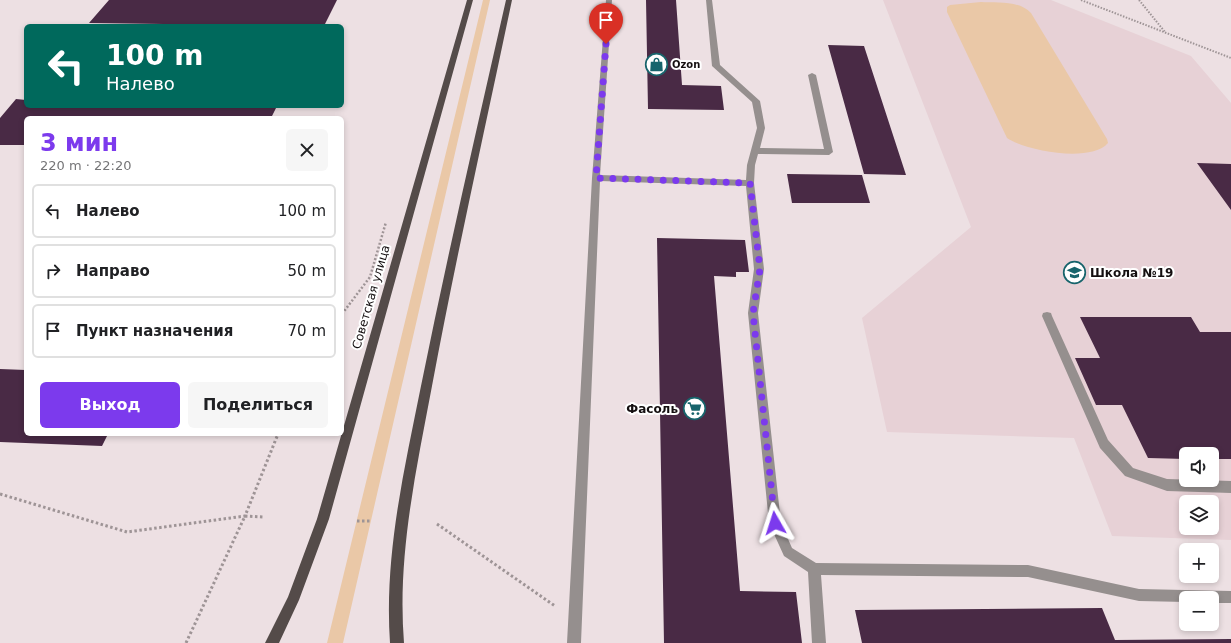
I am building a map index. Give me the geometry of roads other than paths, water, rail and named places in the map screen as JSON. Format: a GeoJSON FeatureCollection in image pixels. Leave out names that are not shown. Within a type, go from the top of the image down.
{"type":"FeatureCollection","features":[{"type":"Feature","properties":{"kind":"main road","name":"Советская улица"},"geometry":{"type":"LineString","coordinates":[[272,643],[293,600],[322,519],[470,0]]}},
{"type":"Feature","properties":{"kind":"main road"},"geometry":{"type":"LineString","coordinates":[[397,643],[396,573],[401,522],[434,344],[509,0]]}},
{"type":"Feature","properties":{"kind":"lane"},"geometry":{"type":"LineString","coordinates":[[574,643],[596,178],[609,0]]}},
{"type":"Feature","properties":{"kind":"lane"},"geometry":{"type":"LineString","coordinates":[[709,0],[716,66],[756,101],[761,128],[751,165],[750,183],[760,269],[753,313],[775,523],[788,552],[814,569],[1028,572],[1139,595],[1231,597]]}},
{"type":"Feature","properties":{"kind":"lane"},"geometry":{"type":"LineString","coordinates":[[756,151],[829,152],[812,75]]}},
{"type":"Feature","properties":{"kind":"lane"},"geometry":{"type":"LineString","coordinates":[[596,178],[750,183]]}},
{"type":"Feature","properties":{"kind":"lane"},"geometry":{"type":"LineString","coordinates":[[1047,316],[1104,444],[1129,472],[1166,485],[1231,487]]}},
{"type":"Feature","properties":{"kind":"lane"},"geometry":{"type":"LineString","coordinates":[[814,569],[819,643]]}},
{"type":"Feature","properties":{"kind":"place","name":"Ozon"},"geometry":{"type":"Point","coordinates":[656,64]}},
{"type":"Feature","properties":{"kind":"place","name":"Школа №19"},"geometry":{"type":"Point","coordinates":[1074,273]}},
{"type":"Feature","properties":{"kind":"place","name":"Фасоль"},"geometry":{"type":"Point","coordinates":[694,409]}}]}
